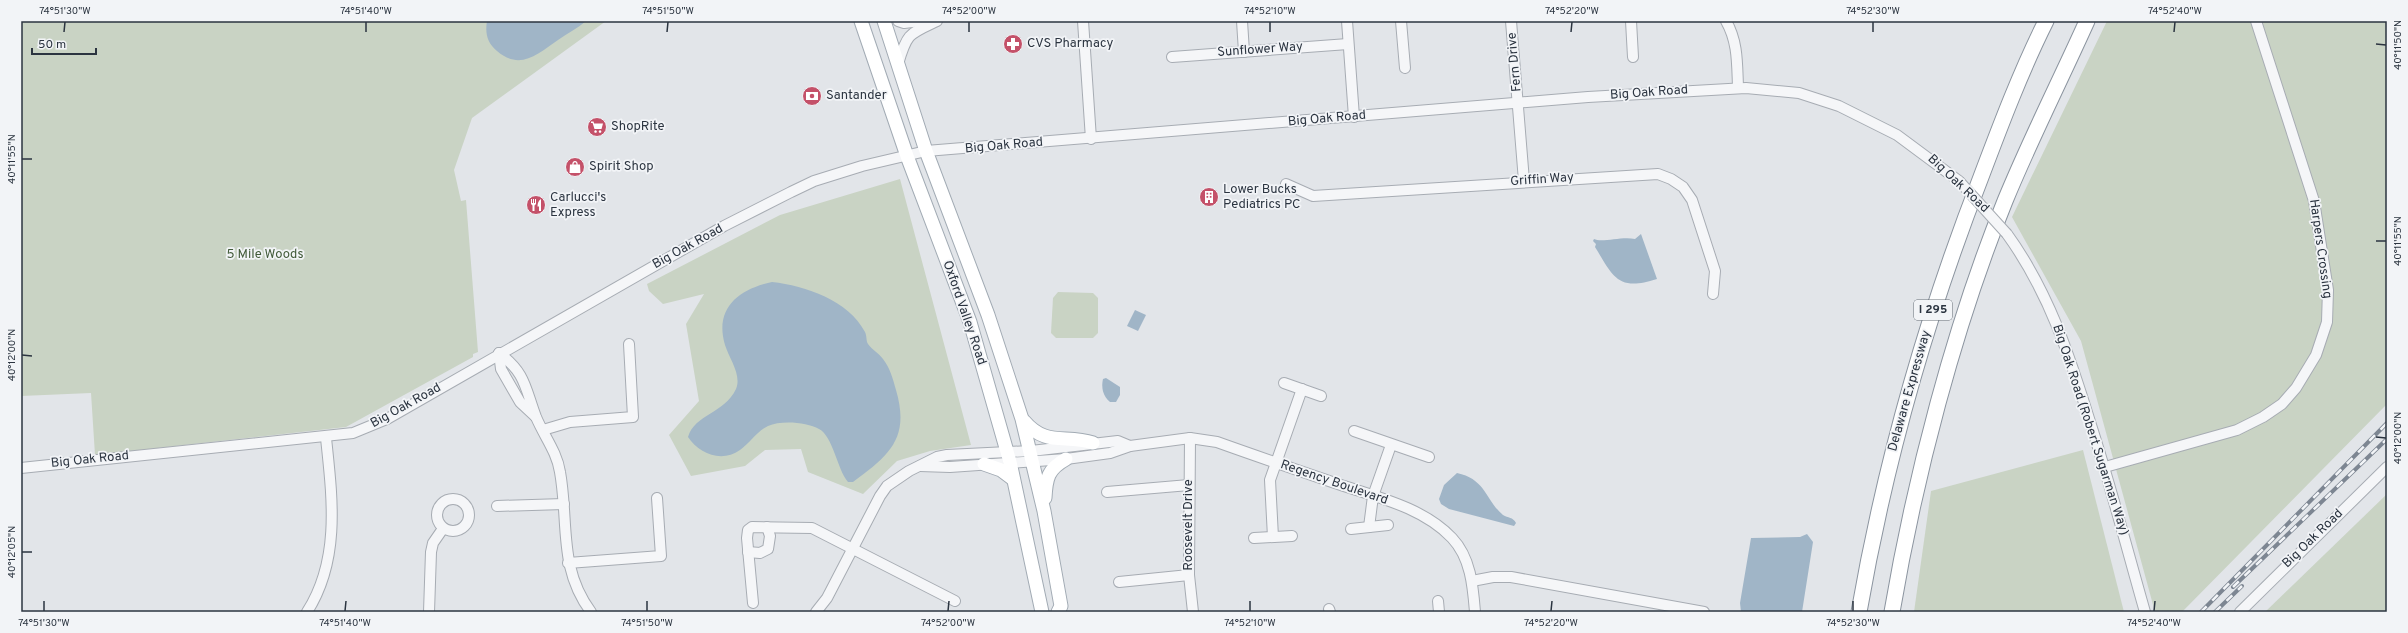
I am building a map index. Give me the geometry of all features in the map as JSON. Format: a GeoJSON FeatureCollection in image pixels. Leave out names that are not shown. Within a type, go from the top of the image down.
{"type":"FeatureCollection","features":[{"type":"Feature","properties":{"kind":"highway","name":"Delaware Expressway"},"geometry":{"type":"LineString","coordinates":[[1859,612],[1890,464],[1922,344],[1946,270],[2003,118],[2046,21]]}},
{"type":"Feature","properties":{"kind":"highway","name":"I 295"},"geometry":{"type":"LineString","coordinates":[[1892,612],[1917,492],[1960,333],[2005,202],[2087,21]]}},
{"type":"Feature","properties":{"kind":"main road","name":"Oxford Valley Road"},"geometry":{"type":"LineString","coordinates":[[861,21],[907,156],[970,322],[1014,479],[1042,612]]}},
{"type":"Feature","properties":{"kind":"main road","name":"Oxford Valley Road"},"geometry":{"type":"LineString","coordinates":[[884,21],[926,151],[988,315],[1022,419],[1044,511],[1061,606],[1058,612]]}},
{"type":"Feature","properties":{"kind":"main road"},"geometry":{"type":"LineString","coordinates":[[1022,419],[1033,432],[1047,439],[1083,440],[1093,443]]}},
{"type":"Feature","properties":{"kind":"main road"},"geometry":{"type":"LineString","coordinates":[[1044,511],[1046,478],[1057,464],[1066,459]]}},
{"type":"Feature","properties":{"kind":"main road"},"geometry":{"type":"LineString","coordinates":[[984,464],[1001,470],[1014,479]]}},
{"type":"Feature","properties":{"kind":"street"},"geometry":{"type":"LineString","coordinates":[[898,21],[904,23],[921,21]]}},
{"type":"Feature","properties":{"kind":"street"},"geometry":{"type":"LineString","coordinates":[[898,64],[905,41],[912,33],[937,21]]}},
{"type":"Feature","properties":{"kind":"street"},"geometry":{"type":"LineString","coordinates":[[1083,21],[1091,139]]}},
{"type":"Feature","properties":{"kind":"street"},"geometry":{"type":"LineString","coordinates":[[1242,21],[1244,52]]}},
{"type":"Feature","properties":{"kind":"street"},"geometry":{"type":"LineString","coordinates":[[1347,21],[1354,117]]}},
{"type":"Feature","properties":{"kind":"street"},"geometry":{"type":"LineString","coordinates":[[1401,21],[1405,68]]}},
{"type":"Feature","properties":{"kind":"street","name":"Fern Drive"},"geometry":{"type":"LineString","coordinates":[[1511,21],[1524,181]]}},
{"type":"Feature","properties":{"kind":"street"},"geometry":{"type":"LineString","coordinates":[[1631,21],[1633,57]]}},
{"type":"Feature","properties":{"kind":"street"},"geometry":{"type":"LineString","coordinates":[[1726,21],[1733,34],[1737,49],[1738,87]]}},
{"type":"Feature","properties":{"kind":"street","name":"Harpers Crossing"},"geometry":{"type":"LineString","coordinates":[[2105,467],[2244,427],[2282,404],[2296,388],[2316,355],[2327,322],[2328,290],[2314,201],[2256,21]]}},
{"type":"Feature","properties":{"kind":"street","name":"Sunflower Way"},"geometry":{"type":"LineString","coordinates":[[1172,57],[1348,44]]}},
{"type":"Feature","properties":{"kind":"street","name":"Big Oak Road"},"geometry":{"type":"LineString","coordinates":[[21,468],[210,447],[326,438],[353,433],[382,421],[724,226],[791,192],[814,181],[862,166],[926,151],[1091,139],[1518,103],[1738,87],[1787,91],[1839,106],[1897,135],[1959,181],[2007,234]]}},
{"type":"Feature","properties":{"kind":"street","name":"Griffin Way"},"geometry":{"type":"LineString","coordinates":[[1286,184],[1313,196],[1524,181],[1658,174],[1671,179],[1683,187],[1692,200],[1715,271],[1713,294]]}},
{"type":"Feature","properties":{"kind":"street","name":"Big Oak Road (Robert Sugarman Way)"},"geometry":{"type":"LineString","coordinates":[[2007,234],[2028,263],[2049,303],[2063,336],[2105,467],[2145,612]]}},
{"type":"Feature","properties":{"kind":"street"},"geometry":{"type":"LineString","coordinates":[[543,430],[570,422],[633,417],[629,344]]}},
{"type":"Feature","properties":{"kind":"street"},"geometry":{"type":"LineString","coordinates":[[499,353],[500,370],[520,402],[536,417],[557,457],[564,504],[568,563],[575,587],[591,612]]}},
{"type":"Feature","properties":{"kind":"street"},"geometry":{"type":"LineString","coordinates":[[1284,383],[1321,396]]}},
{"type":"Feature","properties":{"kind":"street"},"geometry":{"type":"LineString","coordinates":[[1273,537],[1270,480],[1302,389]]}},
{"type":"Feature","properties":{"kind":"street"},"geometry":{"type":"LineString","coordinates":[[1354,431],[1429,457]]}},
{"type":"Feature","properties":{"kind":"street"},"geometry":{"type":"LineString","coordinates":[[307,612],[323,575],[333,530],[326,438]]}},
{"type":"Feature","properties":{"kind":"street","name":"Regency Boulevard"},"geometry":{"type":"LineString","coordinates":[[1032,456],[1066,459],[1110,453],[1130,446],[1190,438],[1217,442],[1373,496],[1398,505],[1428,520],[1452,538],[1465,557],[1472,581],[1475,612]]}},
{"type":"Feature","properties":{"kind":"street","name":"Roosevelt Drive"},"geometry":{"type":"LineString","coordinates":[[1190,438],[1189,575],[1193,612]]}},
{"type":"Feature","properties":{"kind":"street","name":"Regency Boulevard"},"geometry":{"type":"LineString","coordinates":[[1032,456],[1093,443],[1118,441],[1130,446]]}},
{"type":"Feature","properties":{"kind":"street"},"geometry":{"type":"LineString","coordinates":[[1369,527],[1373,496],[1391,445]]}},
{"type":"Feature","properties":{"kind":"street"},"geometry":{"type":"LineString","coordinates":[[816,612],[827,598],[852,548],[887,486],[909,471],[937,457],[947,455],[1008,457],[1032,456]]}},
{"type":"Feature","properties":{"kind":"street"},"geometry":{"type":"LineString","coordinates":[[920,466],[984,464],[1008,457]]}},
{"type":"Feature","properties":{"kind":"street","name":"Big Oak Road"},"geometry":{"type":"LineString","coordinates":[[2240,612],[2387,467]]}},
{"type":"Feature","properties":{"kind":"street"},"geometry":{"type":"LineString","coordinates":[[1107,492],[1189,485]]}},
{"type":"Feature","properties":{"kind":"street"},"geometry":{"type":"LineString","coordinates":[[568,563],[661,556],[657,498]]}},
{"type":"Feature","properties":{"kind":"street"},"geometry":{"type":"LineString","coordinates":[[497,506],[564,504]]}},
{"type":"Feature","properties":{"kind":"street"},"geometry":{"type":"LineString","coordinates":[[1351,529],[1388,525]]}},
{"type":"Feature","properties":{"kind":"street"},"geometry":{"type":"LineString","coordinates":[[753,603],[748,552],[748,530],[752,527],[812,528],[955,601]]}},
{"type":"Feature","properties":{"kind":"street"},"geometry":{"type":"LineString","coordinates":[[748,552],[760,553],[768,549],[770,536],[767,527]]}},
{"type":"Feature","properties":{"kind":"street"},"geometry":{"type":"LineString","coordinates":[[429,612],[431,552],[434,543],[442,530]]}},
{"type":"Feature","properties":{"kind":"street"},"geometry":{"type":"LineString","coordinates":[[1254,538],[1292,536]]}},
{"type":"Feature","properties":{"kind":"street"},"geometry":{"type":"LineString","coordinates":[[1119,582],[1189,575]]}},
{"type":"Feature","properties":{"kind":"street"},"geometry":{"type":"LineString","coordinates":[[1472,581],[1492,577],[1511,577],[1704,612]]}},
{"type":"Feature","properties":{"kind":"street"},"geometry":{"type":"LineString","coordinates":[[1438,601],[1439,612]]}},
{"type":"Feature","properties":{"kind":"green space","name":"5 Mile Woods"},"geometry":{"type":"Polygon","coordinates":[[[21,21],[606,21],[472,118],[454,170],[461,201],[466,200],[478,352],[473,354],[473,357],[346,427],[95,455],[91,393],[21,396],[21,21]]]}},
{"type":"Feature","properties":{"kind":"green space"},"geometry":{"type":"Polygon","coordinates":[[[2107,21],[2387,21],[2387,404],[2182,612],[2155,612],[2081,341],[2012,217],[2107,21]]]}},
{"type":"Feature","properties":{"kind":"green space"},"geometry":{"type":"Polygon","coordinates":[[[900,179],[971,445],[930,451],[897,461],[863,494],[808,472],[801,449],[765,450],[745,466],[691,476],[669,435],[699,401],[686,324],[704,294],[663,304],[649,291],[647,284],[780,215],[900,179]]]}},
{"type":"Feature","properties":{"kind":"green space"},"geometry":{"type":"Polygon","coordinates":[[[1058,292],[1093,293],[1098,298],[1098,333],[1093,338],[1056,338],[1051,333],[1053,298],[1058,292]]]}},
{"type":"Feature","properties":{"kind":"green space"},"geometry":{"type":"Polygon","coordinates":[[[2083,450],[2124,612],[1914,612],[1931,491],[2083,450]]]}},
{"type":"Feature","properties":{"kind":"green space"},"geometry":{"type":"Polygon","coordinates":[[[2387,494],[2387,612],[2265,612],[2387,494]]]}},
{"type":"Feature","properties":{"kind":"water"},"geometry":{"type":"Polygon","coordinates":[[[487,21],[586,21],[536,55],[521,60],[513,60],[505,57],[491,45],[486,30],[487,21]]]}},
{"type":"Feature","properties":{"kind":"water"},"geometry":{"type":"Polygon","coordinates":[[[1641,234],[1657,279],[1644,283],[1633,284],[1618,279],[1612,273],[1595,247],[1596,244],[1593,241],[1594,239],[1635,239],[1641,234]]]}},
{"type":"Feature","properties":{"kind":"water"},"geometry":{"type":"Polygon","coordinates":[[[772,282],[812,291],[837,303],[858,321],[865,332],[868,344],[888,366],[900,407],[898,433],[894,444],[887,454],[853,482],[848,482],[844,476],[828,438],[824,433],[819,429],[801,423],[787,422],[768,426],[760,431],[740,450],[726,456],[711,455],[705,452],[698,448],[688,437],[697,423],[724,404],[736,389],[736,372],[725,345],[723,332],[723,321],[726,311],[732,302],[740,295],[760,285],[772,282]]]}},
{"type":"Feature","properties":{"kind":"water"},"geometry":{"type":"Polygon","coordinates":[[[1135,310],[1146,315],[1138,331],[1127,326],[1135,310]]]}},
{"type":"Feature","properties":{"kind":"water"},"geometry":{"type":"Polygon","coordinates":[[[1106,378],[1120,387],[1120,395],[1116,402],[1110,402],[1104,394],[1102,382],[1103,379],[1106,378]]]}},
{"type":"Feature","properties":{"kind":"water"},"geometry":{"type":"Polygon","coordinates":[[[1457,473],[1467,476],[1480,485],[1497,509],[1503,515],[1515,521],[1516,523],[1514,526],[1449,509],[1441,504],[1439,499],[1444,485],[1457,473]]]}},
{"type":"Feature","properties":{"kind":"water"},"geometry":{"type":"Polygon","coordinates":[[[1807,534],[1813,542],[1802,612],[1741,612],[1740,603],[1751,538],[1800,537],[1807,534]]]}},
{"type":"Feature","properties":{"kind":"railway"},"geometry":{"type":"LineString","coordinates":[[2201,612],[2387,423]]}},
{"type":"Feature","properties":{"kind":"railway"},"geometry":{"type":"LineString","coordinates":[[2233,587],[2387,439]]}},
{"type":"Feature","properties":{"kind":"railway"},"geometry":{"type":"LineString","coordinates":[[2215,612],[2242,586]]}},
{"type":"Feature","properties":{"kind":"place","name":"CVS Pharmacy"},"geometry":{"type":"Point","coordinates":[1013,44]}},
{"type":"Feature","properties":{"kind":"place","name":"Santander"},"geometry":{"type":"Point","coordinates":[812,96]}},
{"type":"Feature","properties":{"kind":"place","name":"ShopRite"},"geometry":{"type":"Point","coordinates":[597,127]}},
{"type":"Feature","properties":{"kind":"place","name":"Spirit Shop"},"geometry":{"type":"Point","coordinates":[575,167]}},
{"type":"Feature","properties":{"kind":"place","name":"Lower Bucks Pediatrics PC"},"geometry":{"type":"Point","coordinates":[1209,197]}},
{"type":"Feature","properties":{"kind":"place","name":"Carlucci's Express"},"geometry":{"type":"Point","coordinates":[536,205]}}]}
